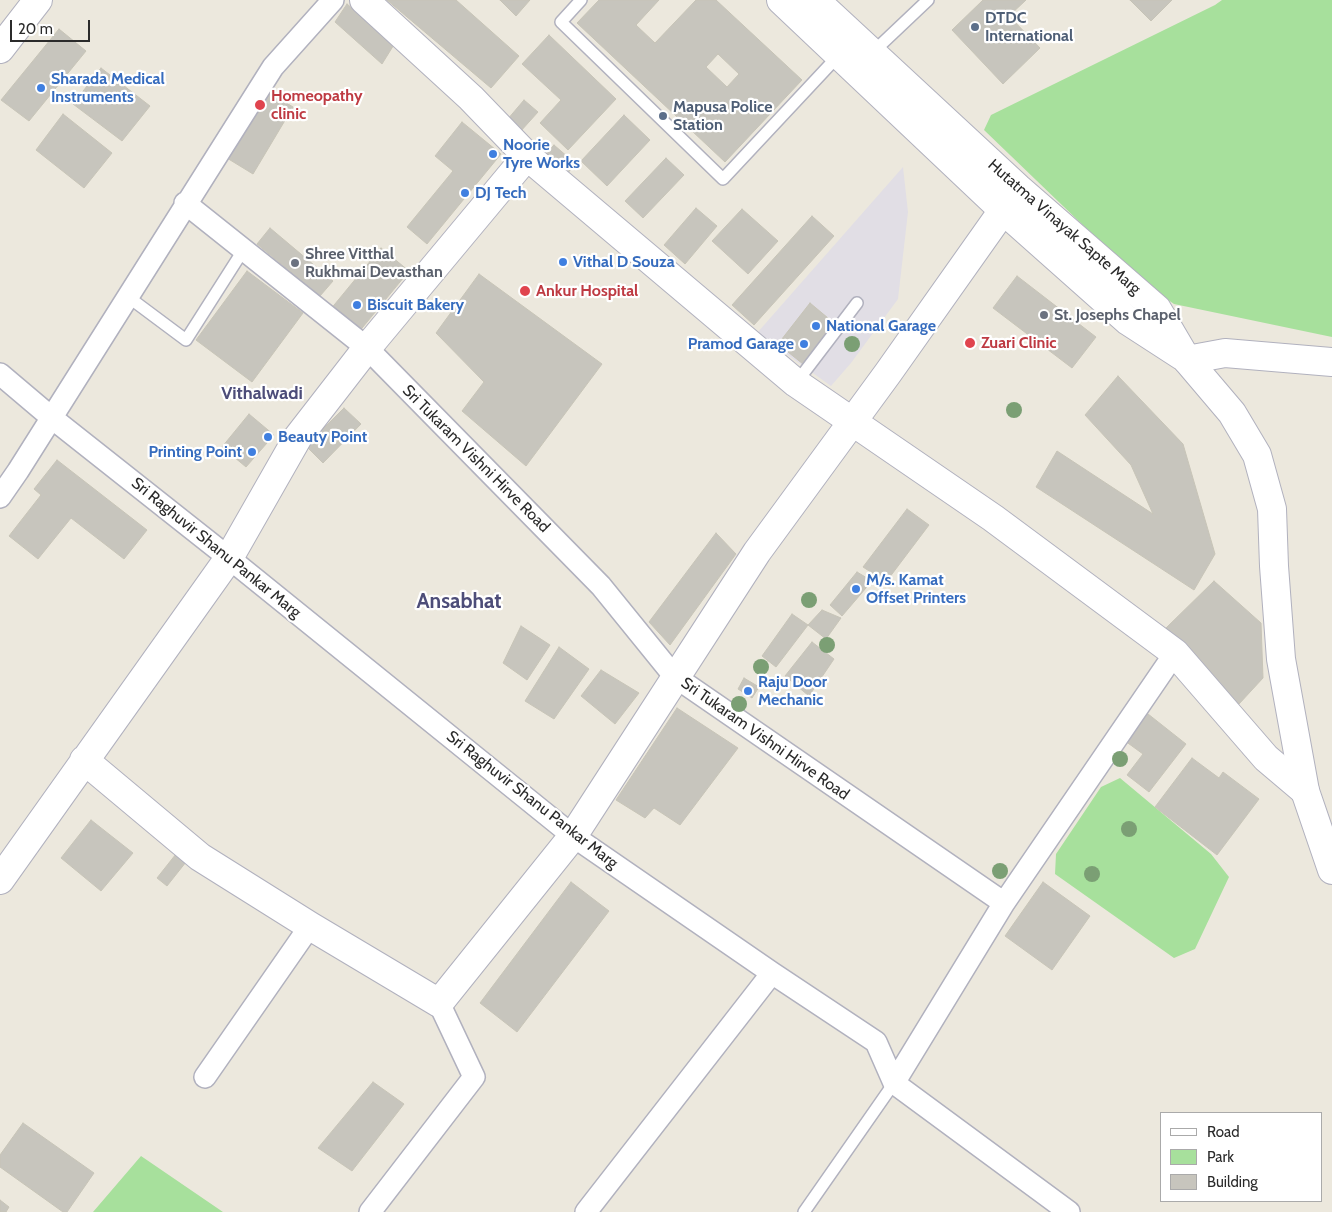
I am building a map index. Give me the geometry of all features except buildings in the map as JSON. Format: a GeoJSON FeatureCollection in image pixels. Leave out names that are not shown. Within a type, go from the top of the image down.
{"type":"FeatureCollection","features":[{"type":"Feature","properties":{"kind":"street"},"geometry":{"type":"LineString","coordinates":[[0,49],[38,0]]}},
{"type":"Feature","properties":{"kind":"street"},"geometry":{"type":"LineString","coordinates":[[0,497],[52,418],[185,203],[273,67],[333,0]]}},
{"type":"Feature","properties":{"kind":"street"},"geometry":{"type":"LineString","coordinates":[[364,0],[471,98],[527,156],[796,383],[993,518],[1175,653],[1266,758],[1305,791]]}},
{"type":"Feature","properties":{"kind":"street","name":"Hutatma Vinayak Sapte Marg"},"geometry":{"type":"LineString","coordinates":[[781,0],[1003,210],[1128,320],[1187,360]]}},
{"type":"Feature","properties":{"kind":"street","name":"Hutatma Vinayak Sapte Marg"},"geometry":{"type":"LineString","coordinates":[[822,2],[872,53],[1018,188],[1157,309],[1187,360]]}},
{"type":"Feature","properties":{"kind":"street"},"geometry":{"type":"LineString","coordinates":[[0,880],[229,558],[298,437],[367,348],[527,156]]}},
{"type":"Feature","properties":{"kind":"street"},"geometry":{"type":"LineString","coordinates":[[439,1003],[573,836],[674,676],[757,552],[888,373],[1018,188]]}},
{"type":"Feature","properties":{"kind":"street","name":"Sri Tukaram Vishni Hirve Road"},"geometry":{"type":"LineString","coordinates":[[185,203],[367,348],[602,586],[674,676],[1004,903]]}},
{"type":"Feature","properties":{"kind":"street"},"geometry":{"type":"LineString","coordinates":[[1332,362],[1225,353],[1187,360],[1232,413],[1257,455],[1265,482],[1272,509],[1281,659],[1305,791],[1332,870]]}},
{"type":"Feature","properties":{"kind":"street","name":"Sri Raghuvir Shanu Pankar Marg"},"geometry":{"type":"LineString","coordinates":[[0,374],[52,418],[229,558],[573,836],[876,1042],[894,1082],[1069,1212]]}},
{"type":"Feature","properties":{"kind":"street"},"geometry":{"type":"LineString","coordinates":[[894,1082],[1004,903],[1175,653]]}},
{"type":"Feature","properties":{"kind":"street"},"geometry":{"type":"LineString","coordinates":[[84,760],[200,857],[310,926],[439,1003],[474,1077],[370,1212]]}},
{"type":"Feature","properties":{"kind":"street"},"geometry":{"type":"LineString","coordinates":[[205,1077],[310,926]]}},
{"type":"Feature","properties":{"kind":"street"},"geometry":{"type":"LineString","coordinates":[[586,1212],[772,973]]}},
{"type":"Feature","properties":{"kind":"lane"},"geometry":{"type":"LineString","coordinates":[[581,0],[561,22],[723,179],[839,55]]}},
{"type":"Feature","properties":{"kind":"lane"},"geometry":{"type":"LineString","coordinates":[[872,53],[928,0]]}},
{"type":"Feature","properties":{"kind":"lane"},"geometry":{"type":"LineString","coordinates":[[128,296],[186,340],[244,250]]}},
{"type":"Feature","properties":{"kind":"lane"},"geometry":{"type":"LineString","coordinates":[[796,383],[857,303]]}},
{"type":"Feature","properties":{"kind":"lane"},"geometry":{"type":"LineString","coordinates":[[804,1212],[894,1082]]}},
{"type":"Feature","properties":{"kind":"shaded area"},"geometry":{"type":"Polygon","coordinates":[[[903,167],[908,212],[898,299],[851,363],[831,386],[757,333],[903,167]]]}},
{"type":"Feature","properties":{"kind":"green space"},"geometry":{"type":"Polygon","coordinates":[[[1222,0],[1332,0],[1332,337],[1174,304],[1142,282],[984,130],[991,115],[1222,0]]]}},
{"type":"Feature","properties":{"kind":"green space"},"geometry":{"type":"Polygon","coordinates":[[[1120,778],[1211,854],[1229,877],[1195,949],[1174,958],[1055,874],[1056,854],[1101,787],[1120,778]]]}},
{"type":"Feature","properties":{"kind":"green space"},"geometry":{"type":"Polygon","coordinates":[[[141,1156],[223,1212],[93,1212],[141,1156]]]}},
{"type":"Feature","properties":{"kind":"place","name":"DTDC International"},"geometry":{"type":"Point","coordinates":[975,27]}},
{"type":"Feature","properties":{"kind":"place","name":"Sharada Medical Instruments"},"geometry":{"type":"Point","coordinates":[41,88]}},
{"type":"Feature","properties":{"kind":"place","name":"Homeopathy clinic"},"geometry":{"type":"Point","coordinates":[260,105]}},
{"type":"Feature","properties":{"kind":"place","name":"Mapusa Police Station"},"geometry":{"type":"Point","coordinates":[663,116]}},
{"type":"Feature","properties":{"kind":"place","name":"Noorie Tyre Works"},"geometry":{"type":"Point","coordinates":[493,154]}},
{"type":"Feature","properties":{"kind":"place","name":"DJ Tech"},"geometry":{"type":"Point","coordinates":[465,193]}},
{"type":"Feature","properties":{"kind":"place","name":"Vithal D Souza"},"geometry":{"type":"Point","coordinates":[563,262]}},
{"type":"Feature","properties":{"kind":"place","name":"Shree Vitthal Rukhmai Devasthan"},"geometry":{"type":"Point","coordinates":[295,263]}},
{"type":"Feature","properties":{"kind":"place","name":"Ankur Hospital"},"geometry":{"type":"Point","coordinates":[525,291]}},
{"type":"Feature","properties":{"kind":"place","name":"Biscuit Bakery"},"geometry":{"type":"Point","coordinates":[357,305]}},
{"type":"Feature","properties":{"kind":"place","name":"St. Josephs Chapel"},"geometry":{"type":"Point","coordinates":[1044,315]}},
{"type":"Feature","properties":{"kind":"place","name":"National Garage"},"geometry":{"type":"Point","coordinates":[816,326]}},
{"type":"Feature","properties":{"kind":"place","name":"Zuari Clinic"},"geometry":{"type":"Point","coordinates":[970,343]}},
{"type":"Feature","properties":{"kind":"place","name":"Pramod Garage"},"geometry":{"type":"Point","coordinates":[804,344]}},
{"type":"Feature","properties":{"kind":"place","name":"Beauty Point"},"geometry":{"type":"Point","coordinates":[268,437]}},
{"type":"Feature","properties":{"kind":"place","name":"Printing Point"},"geometry":{"type":"Point","coordinates":[252,452]}},
{"type":"Feature","properties":{"kind":"place","name":"M/s. Kamat Offset Printers"},"geometry":{"type":"Point","coordinates":[856,589]}},
{"type":"Feature","properties":{"kind":"place","name":"Raju Door Mechanic"},"geometry":{"type":"Point","coordinates":[748,691]}},
{"type":"Feature","properties":{"kind":"district","name":"Vithalwadi"},"geometry":{"type":"Point","coordinates":[262,394]}},
{"type":"Feature","properties":{"kind":"district","name":"Ansabhat"},"geometry":{"type":"Point","coordinates":[459,602]}}]}
